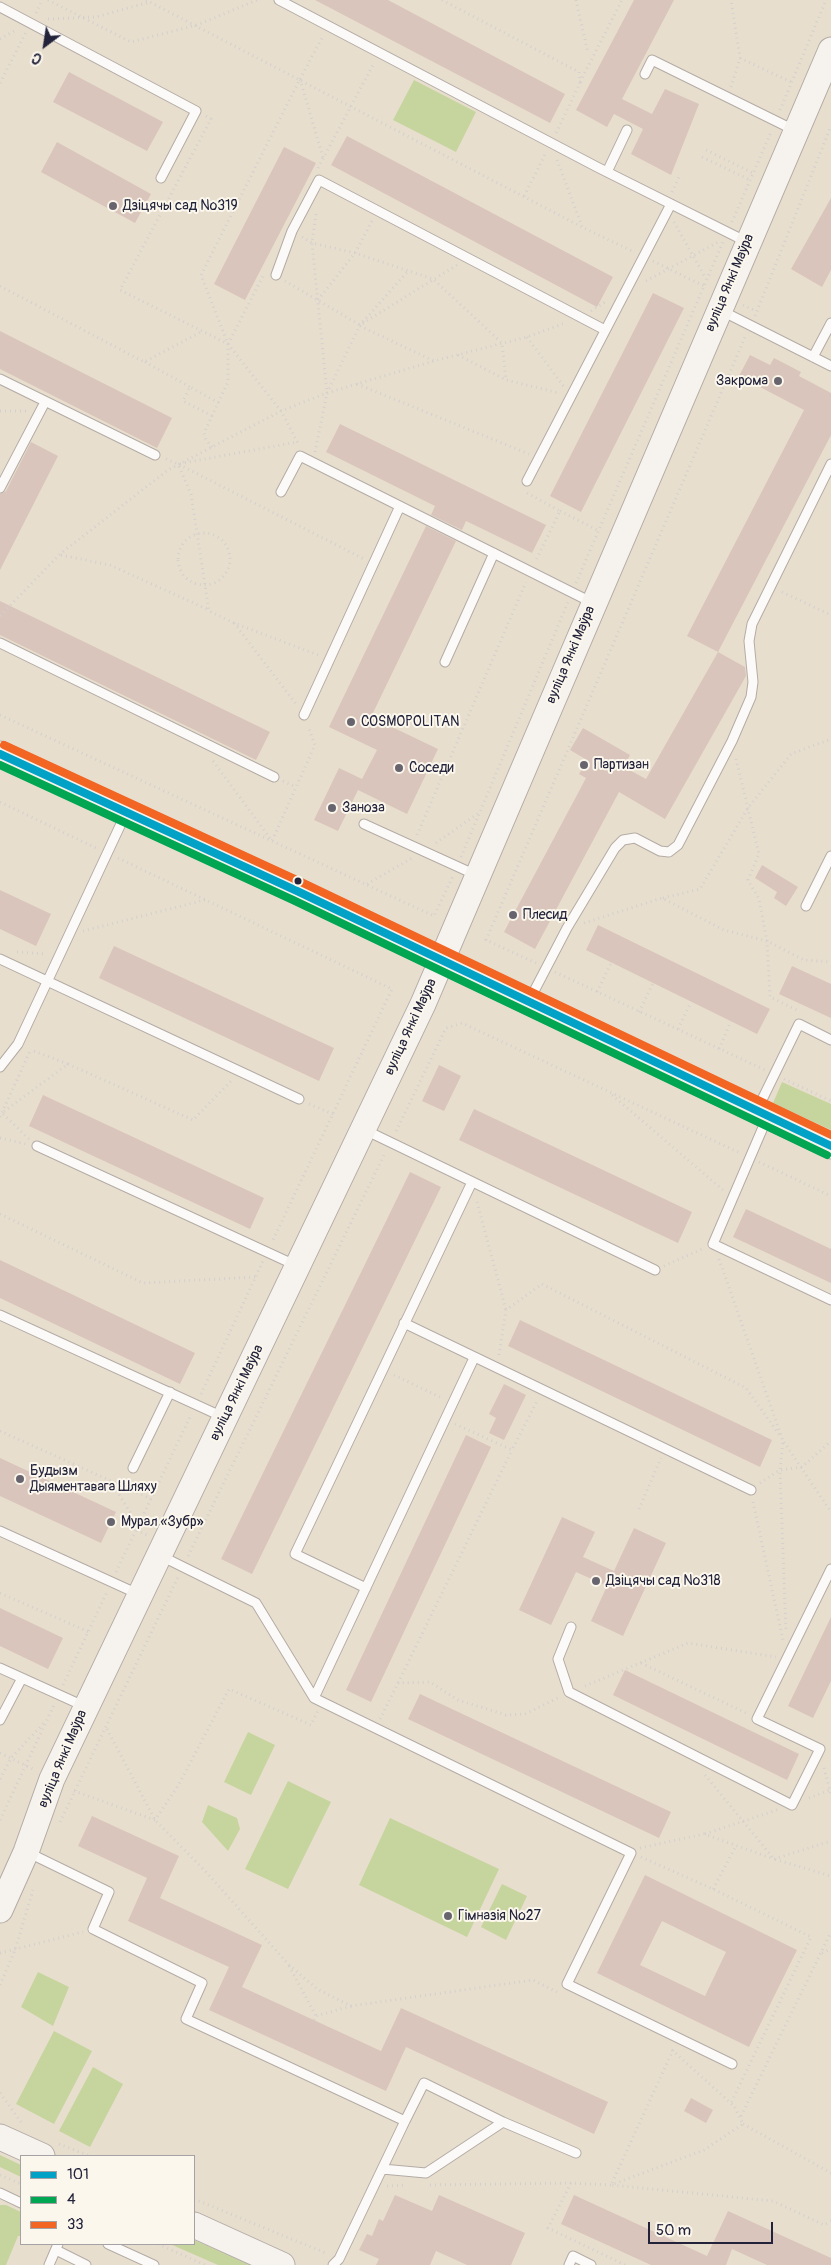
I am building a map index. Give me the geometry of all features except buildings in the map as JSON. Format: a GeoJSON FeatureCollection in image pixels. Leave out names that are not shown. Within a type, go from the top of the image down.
{"type":"FeatureCollection","features":[{"type":"Feature","properties":{"kind":"street","name":"вуліца Янкі Маўра"},"geometry":{"type":"LineString","coordinates":[[0,1910],[34,1856],[52,1779],[298,1266],[442,960],[468,871],[583,597],[716,297],[738,237],[786,126],[831,50]]}},
{"type":"Feature","properties":{"kind":"street"},"geometry":{"type":"LineString","coordinates":[[0,754],[442,960],[831,1146]]}},
{"type":"Feature","properties":{"kind":"street"},"geometry":{"type":"LineString","coordinates":[[0,2137],[40,2155]]}},
{"type":"Feature","properties":{"kind":"street"},"geometry":{"type":"LineString","coordinates":[[195,2225],[282,2265]]}},
{"type":"Feature","properties":{"kind":"lane"},"geometry":{"type":"LineString","coordinates":[[279,0],[670,207],[738,237]]}},
{"type":"Feature","properties":{"kind":"lane"},"geometry":{"type":"LineString","coordinates":[[0,7],[196,111],[160,178]]}},
{"type":"Feature","properties":{"kind":"lane"},"geometry":{"type":"LineString","coordinates":[[645,74],[652,60],[786,126]]}},
{"type":"Feature","properties":{"kind":"lane"},"geometry":{"type":"LineString","coordinates":[[607,172],[627,130]]}},
{"type":"Feature","properties":{"kind":"lane"},"geometry":{"type":"LineString","coordinates":[[276,275],[292,231],[319,180],[467,260],[605,330]]}},
{"type":"Feature","properties":{"kind":"lane"},"geometry":{"type":"LineString","coordinates":[[527,481],[670,207]]}},
{"type":"Feature","properties":{"kind":"lane"},"geometry":{"type":"LineString","coordinates":[[716,297],[751,325],[831,366]]}},
{"type":"Feature","properties":{"kind":"lane"},"geometry":{"type":"LineString","coordinates":[[812,357],[831,323]]}},
{"type":"Feature","properties":{"kind":"lane"},"geometry":{"type":"LineString","coordinates":[[0,379],[159,456]]}},
{"type":"Feature","properties":{"kind":"lane"},"geometry":{"type":"LineString","coordinates":[[0,488],[42,411],[45,402]]}},
{"type":"Feature","properties":{"kind":"lane"},"geometry":{"type":"LineString","coordinates":[[281,492],[300,456],[583,597]]}},
{"type":"Feature","properties":{"kind":"lane"},"geometry":{"type":"LineString","coordinates":[[529,1002],[545,967],[615,848],[623,840],[635,838],[660,851],[670,852],[678,845],[732,741],[751,697],[753,682],[749,641],[752,624],[831,464]]}},
{"type":"Feature","properties":{"kind":"lane"},"geometry":{"type":"LineString","coordinates":[[304,714],[400,506]]}},
{"type":"Feature","properties":{"kind":"lane"},"geometry":{"type":"LineString","coordinates":[[445,662],[494,553]]}},
{"type":"Feature","properties":{"kind":"lane"},"geometry":{"type":"LineString","coordinates":[[0,643],[274,777]]}},
{"type":"Feature","properties":{"kind":"lane"},"geometry":{"type":"LineString","coordinates":[[0,1067],[18,1044],[126,812]]}},
{"type":"Feature","properties":{"kind":"lane"},"geometry":{"type":"LineString","coordinates":[[364,824],[468,871]]}},
{"type":"Feature","properties":{"kind":"lane"},"geometry":{"type":"LineString","coordinates":[[806,906],[831,856]]}},
{"type":"Feature","properties":{"kind":"lane"},"geometry":{"type":"LineString","coordinates":[[0,959],[303,1101]]}},
{"type":"Feature","properties":{"kind":"lane"},"geometry":{"type":"LineString","coordinates":[[831,1040],[799,1024],[774,1075],[750,1157],[713,1244],[831,1300]]}},
{"type":"Feature","properties":{"kind":"lane"},"geometry":{"type":"LineString","coordinates":[[363,1129],[655,1270]]}},
{"type":"Feature","properties":{"kind":"lane"},"geometry":{"type":"LineString","coordinates":[[37,1146],[298,1266]]}},
{"type":"Feature","properties":{"kind":"lane"},"geometry":{"type":"LineString","coordinates":[[366,1588],[295,1554],[472,1182]]}},
{"type":"Feature","properties":{"kind":"lane"},"geometry":{"type":"LineString","coordinates":[[0,1316],[224,1418]]}},
{"type":"Feature","properties":{"kind":"lane"},"geometry":{"type":"LineString","coordinates":[[404,1323],[751,1490]]}},
{"type":"Feature","properties":{"kind":"lane"},"geometry":{"type":"LineString","coordinates":[[314,1698],[474,1358]]}},
{"type":"Feature","properties":{"kind":"lane"},"geometry":{"type":"LineString","coordinates":[[133,1468],[170,1392]]}},
{"type":"Feature","properties":{"kind":"lane"},"geometry":{"type":"LineString","coordinates":[[0,1531],[140,1596]]}},
{"type":"Feature","properties":{"kind":"lane"},"geometry":{"type":"LineString","coordinates":[[159,1555],[256,1603],[314,1698],[632,1853],[567,1984],[732,2064]]}},
{"type":"Feature","properties":{"kind":"lane"},"geometry":{"type":"LineString","coordinates":[[572,1627],[558,1659],[570,1692],[792,1805],[820,1749],[758,1719],[831,1568]]}},
{"type":"Feature","properties":{"kind":"lane"},"geometry":{"type":"LineString","coordinates":[[0,1668],[86,1707]]}},
{"type":"Feature","properties":{"kind":"lane"},"geometry":{"type":"LineString","coordinates":[[0,1720],[22,1678]]}},
{"type":"Feature","properties":{"kind":"lane"},"geometry":{"type":"LineString","coordinates":[[34,1856],[109,1892],[93,1929],[202,1983],[186,2019],[405,2121]]}},
{"type":"Feature","properties":{"kind":"lane"},"geometry":{"type":"LineString","coordinates":[[336,2262],[424,2083],[503,2122],[576,2153]]}},
{"type":"Feature","properties":{"kind":"lane"},"geometry":{"type":"LineString","coordinates":[[382,2169],[426,2173],[503,2122]]}},
{"type":"Feature","properties":{"kind":"lane"},"geometry":{"type":"LineString","coordinates":[[0,2193],[20,2203]]}},
{"type":"Feature","properties":{"kind":"lane"},"geometry":{"type":"LineString","coordinates":[[110,2245],[154,2265]]}},
{"type":"Feature","properties":{"kind":"lane"},"geometry":{"type":"LineString","coordinates":[[49,2265],[57,2247],[86,2265]]}},
{"type":"Feature","properties":{"kind":"lane"},"geometry":{"type":"LineString","coordinates":[[568,2265],[572,2256],[591,2265]]}},
{"type":"Feature","properties":{"kind":"path"},"geometry":{"type":"LineString","coordinates":[[0,83],[42,0]]}},
{"type":"Feature","properties":{"kind":"path"},"geometry":{"type":"LineString","coordinates":[[48,0],[131,42],[197,25],[257,0]]}},
{"type":"Feature","properties":{"kind":"path"},"geometry":{"type":"LineString","coordinates":[[442,0],[579,72]]}},
{"type":"Feature","properties":{"kind":"path"},"geometry":{"type":"LineString","coordinates":[[580,83],[622,0]]}},
{"type":"Feature","properties":{"kind":"path"},"geometry":{"type":"LineString","coordinates":[[728,97],[740,58],[731,0]]}},
{"type":"Feature","properties":{"kind":"path"},"geometry":{"type":"LineString","coordinates":[[738,237],[750,180],[786,126],[792,82],[826,0]]}},
{"type":"Feature","properties":{"kind":"path"},"geometry":{"type":"LineString","coordinates":[[31,23],[58,17],[96,17],[148,1],[350,104],[524,196],[644,256],[716,297],[756,311]]}},
{"type":"Feature","properties":{"kind":"path"},"geometry":{"type":"LineString","coordinates":[[575,1],[588,53]]}},
{"type":"Feature","properties":{"kind":"path"},"geometry":{"type":"LineString","coordinates":[[310,460],[297,442],[281,411],[228,344],[201,275],[328,26]]}},
{"type":"Feature","properties":{"kind":"path"},"geometry":{"type":"LineString","coordinates":[[300,80],[323,158],[350,104],[379,53]]}},
{"type":"Feature","properties":{"kind":"path"},"geometry":{"type":"LineString","coordinates":[[740,58],[792,82]]}},
{"type":"Feature","properties":{"kind":"path"},"geometry":{"type":"LineString","coordinates":[[196,111],[211,120],[120,290],[228,344]]}},
{"type":"Feature","properties":{"kind":"path"},"geometry":{"type":"LineString","coordinates":[[831,126],[751,325],[486,940],[831,1101]]}},
{"type":"Feature","properties":{"kind":"path"},"geometry":{"type":"LineString","coordinates":[[524,196],[551,143]]}},
{"type":"Feature","properties":{"kind":"path"},"geometry":{"type":"LineString","coordinates":[[706,150],[753,173]]}},
{"type":"Feature","properties":{"kind":"path"},"geometry":{"type":"LineString","coordinates":[[702,157],[750,180]]}},
{"type":"Feature","properties":{"kind":"path"},"geometry":{"type":"LineString","coordinates":[[318,167],[319,180],[312,243],[327,393]]}},
{"type":"Feature","properties":{"kind":"path"},"geometry":{"type":"LineString","coordinates":[[677,182],[679,177]]}},
{"type":"Feature","properties":{"kind":"path"},"geometry":{"type":"LineString","coordinates":[[670,207],[693,256],[716,297]]}},
{"type":"Feature","properties":{"kind":"path"},"geometry":{"type":"LineString","coordinates":[[318,301],[355,253],[377,211]]}},
{"type":"Feature","properties":{"kind":"path"},"geometry":{"type":"LineString","coordinates":[[292,231],[312,243],[355,253],[433,279],[502,343],[506,380]]}},
{"type":"Feature","properties":{"kind":"path"},"geometry":{"type":"LineString","coordinates":[[0,616],[60,554],[168,470],[281,411],[327,393],[458,354],[527,337],[580,318],[626,290],[669,270],[725,239],[706,279]]}},
{"type":"Feature","properties":{"kind":"path"},"geometry":{"type":"LineString","coordinates":[[360,325],[467,260]]}},
{"type":"Feature","properties":{"kind":"path"},"geometry":{"type":"LineString","coordinates":[[310,460],[327,393],[360,325],[408,271]]}},
{"type":"Feature","properties":{"kind":"path"},"geometry":{"type":"LineString","coordinates":[[276,275],[360,325],[434,361]]}},
{"type":"Feature","properties":{"kind":"path"},"geometry":{"type":"LineString","coordinates":[[0,286],[218,403]]}},
{"type":"Feature","properties":{"kind":"path"},"geometry":{"type":"LineString","coordinates":[[0,714],[434,916],[468,871],[583,597],[599,531],[716,297]]}},
{"type":"Feature","properties":{"kind":"path"},"geometry":{"type":"LineString","coordinates":[[144,362],[202,332]]}},
{"type":"Feature","properties":{"kind":"path"},"geometry":{"type":"LineString","coordinates":[[527,337],[571,396]]}},
{"type":"Feature","properties":{"kind":"path"},"geometry":{"type":"LineString","coordinates":[[212,447],[206,440],[204,433],[228,382],[228,344]]}},
{"type":"Feature","properties":{"kind":"path"},"geometry":{"type":"LineString","coordinates":[[458,354],[506,380],[571,396]]}},
{"type":"Feature","properties":{"kind":"path"},"geometry":{"type":"LineString","coordinates":[[357,384],[539,458]]}},
{"type":"Feature","properties":{"kind":"path"},"geometry":{"type":"LineString","coordinates":[[190,387],[183,400],[212,416]]}},
{"type":"Feature","properties":{"kind":"path"},"geometry":{"type":"LineString","coordinates":[[0,411],[42,411]]}},
{"type":"Feature","properties":{"kind":"path"},"geometry":{"type":"LineString","coordinates":[[178,464],[297,442]]}},
{"type":"Feature","properties":{"kind":"path"},"geometry":{"type":"LineString","coordinates":[[159,456],[373,564]]}},
{"type":"Feature","properties":{"kind":"path"},"geometry":{"type":"LineString","coordinates":[[178,464],[191,494],[209,611]]}},
{"type":"Feature","properties":{"kind":"path"},"geometry":{"type":"LineString","coordinates":[[527,481],[522,490],[599,531]]}},
{"type":"Feature","properties":{"kind":"path"},"geometry":{"type":"LineString","coordinates":[[413,845],[531,571],[560,511]]}},
{"type":"Feature","properties":{"kind":"path"},"geometry":{"type":"LineString","coordinates":[[197,534],[214,535],[227,546],[230,555],[229,564],[221,578],[205,584],[189,579],[180,566],[180,550],[184,543],[197,534]]}},
{"type":"Feature","properties":{"kind":"path"},"geometry":{"type":"LineString","coordinates":[[60,554],[110,565],[234,623],[330,659]]}},
{"type":"Feature","properties":{"kind":"path"},"geometry":{"type":"LineString","coordinates":[[770,586],[831,615]]}},
{"type":"Feature","properties":{"kind":"path"},"geometry":{"type":"LineString","coordinates":[[234,623],[304,714],[315,745],[272,841]]}},
{"type":"Feature","properties":{"kind":"path"},"geometry":{"type":"LineString","coordinates":[[196,738],[272,841]]}},
{"type":"Feature","properties":{"kind":"path"},"geometry":{"type":"LineString","coordinates":[[567,928],[662,898],[700,889],[748,808],[791,754],[831,739]]}},
{"type":"Feature","properties":{"kind":"path"},"geometry":{"type":"LineString","coordinates":[[732,741],[759,854],[748,880],[759,899],[767,941],[770,997],[805,1014]]}},
{"type":"Feature","properties":{"kind":"path"},"geometry":{"type":"LineString","coordinates":[[0,802],[392,989]]}},
{"type":"Feature","properties":{"kind":"path"},"geometry":{"type":"LineString","coordinates":[[662,898],[724,930],[767,941],[804,960],[831,962]]}},
{"type":"Feature","properties":{"kind":"path"},"geometry":{"type":"LineString","coordinates":[[10,952],[58,955],[76,950],[83,931],[206,900]]}},
{"type":"Feature","properties":{"kind":"path"},"geometry":{"type":"LineString","coordinates":[[597,992],[611,963]]}},
{"type":"Feature","properties":{"kind":"path"},"geometry":{"type":"LineString","coordinates":[[640,1012],[653,983]]}},
{"type":"Feature","properties":{"kind":"path"},"geometry":{"type":"LineString","coordinates":[[678,1030],[691,1002]]}},
{"type":"Feature","properties":{"kind":"path"},"geometry":{"type":"LineString","coordinates":[[719,1049],[731,1022]]}},
{"type":"Feature","properties":{"kind":"path"},"geometry":{"type":"LineString","coordinates":[[58,1826],[182,1567],[446,1028],[462,1023],[831,1196]]}},
{"type":"Feature","properties":{"kind":"path"},"geometry":{"type":"LineString","coordinates":[[18,1044],[68,1064],[193,1120],[240,1072]]}},
{"type":"Feature","properties":{"kind":"path"},"geometry":{"type":"LineString","coordinates":[[37,1146],[2,1113],[68,1064]]}},
{"type":"Feature","properties":{"kind":"path"},"geometry":{"type":"LineString","coordinates":[[609,1092],[733,1199]]}},
{"type":"Feature","properties":{"kind":"path"},"geometry":{"type":"LineString","coordinates":[[303,1101],[333,1114]]}},
{"type":"Feature","properties":{"kind":"path"},"geometry":{"type":"LineString","coordinates":[[0,1138],[37,1146]]}},
{"type":"Feature","properties":{"kind":"path"},"geometry":{"type":"LineString","coordinates":[[472,1182],[506,1310],[497,1368]]}},
{"type":"Feature","properties":{"kind":"path"},"geometry":{"type":"LineString","coordinates":[[0,1214],[143,1283],[256,1277]]}},
{"type":"Feature","properties":{"kind":"path"},"geometry":{"type":"LineString","coordinates":[[655,1270],[713,1244],[783,1441],[780,1470],[787,1659]]}},
{"type":"Feature","properties":{"kind":"path"},"geometry":{"type":"LineString","coordinates":[[506,1310],[542,1284],[746,1388],[802,1467],[831,1512]]}},
{"type":"Feature","properties":{"kind":"path"},"geometry":{"type":"LineString","coordinates":[[382,1370],[440,1397]]}},
{"type":"Feature","properties":{"kind":"path"},"geometry":{"type":"LineString","coordinates":[[375,1728],[542,1389]]}},
{"type":"Feature","properties":{"kind":"path"},"geometry":{"type":"LineString","coordinates":[[445,1419],[512,1450]]}},
{"type":"Feature","properties":{"kind":"path"},"geometry":{"type":"LineString","coordinates":[[0,1431],[151,1499]]}},
{"type":"Feature","properties":{"kind":"path"},"geometry":{"type":"LineString","coordinates":[[787,1659],[751,1490],[780,1470],[802,1467],[831,1441]]}},
{"type":"Feature","properties":{"kind":"path"},"geometry":{"type":"LineString","coordinates":[[639,1509],[666,1449]]}},
{"type":"Feature","properties":{"kind":"path"},"geometry":{"type":"LineString","coordinates":[[110,1481],[130,1512],[136,1530]]}},
{"type":"Feature","properties":{"kind":"path"},"geometry":{"type":"LineString","coordinates":[[0,1593],[88,1632]]}},
{"type":"Feature","properties":{"kind":"path"},"geometry":{"type":"LineString","coordinates":[[398,1683],[430,1682],[458,1700],[506,1715],[525,1714],[570,1692],[688,1643],[787,1659]]}},
{"type":"Feature","properties":{"kind":"path"},"geometry":{"type":"LineString","coordinates":[[640,1663],[758,1719]]}},
{"type":"Feature","properties":{"kind":"path"},"geometry":{"type":"LineString","coordinates":[[155,1820],[178,1786],[229,1689],[311,1725],[323,1703]]}},
{"type":"Feature","properties":{"kind":"path"},"geometry":{"type":"LineString","coordinates":[[0,1779],[11,1758],[47,1720]]}},
{"type":"Feature","properties":{"kind":"path"},"geometry":{"type":"LineString","coordinates":[[106,1729],[155,1820],[207,1873],[288,1964],[317,1989],[351,2006]]}},
{"type":"Feature","properties":{"kind":"path"},"geometry":{"type":"LineString","coordinates":[[683,1750],[774,1859]]}},
{"type":"Feature","properties":{"kind":"path"},"geometry":{"type":"LineString","coordinates":[[0,1753],[75,1791],[155,1820]]}},
{"type":"Feature","properties":{"kind":"path"},"geometry":{"type":"LineString","coordinates":[[731,2103],[811,1937],[713,1889],[635,1854],[638,1848],[704,1834],[744,1822],[830,1790]]}},
{"type":"Feature","properties":{"kind":"path"},"geometry":{"type":"LineString","coordinates":[[704,1834],[774,1859],[831,1876]]}},
{"type":"Feature","properties":{"kind":"path"},"geometry":{"type":"LineString","coordinates":[[774,1859],[831,1841]]}},
{"type":"Feature","properties":{"kind":"path"},"geometry":{"type":"LineString","coordinates":[[713,1889],[736,1846]]}},
{"type":"Feature","properties":{"kind":"path"},"geometry":{"type":"LineString","coordinates":[[0,1985],[16,1950],[34,1856]]}},
{"type":"Feature","properties":{"kind":"path"},"geometry":{"type":"LineString","coordinates":[[0,1953],[93,1929]]}},
{"type":"Feature","properties":{"kind":"path"},"geometry":{"type":"LineString","coordinates":[[741,2116],[831,1932]]}},
{"type":"Feature","properties":{"kind":"path"},"geometry":{"type":"LineString","coordinates":[[821,1953],[831,1949]]}},
{"type":"Feature","properties":{"kind":"path"},"geometry":{"type":"LineString","coordinates":[[288,1964],[315,2018],[351,2006],[533,1980],[560,1993]]}},
{"type":"Feature","properties":{"kind":"path"},"geometry":{"type":"LineString","coordinates":[[664,2046],[673,2050],[731,2103],[741,2116],[743,2124],[831,2172]]}},
{"type":"Feature","properties":{"kind":"path"},"geometry":{"type":"LineString","coordinates":[[611,2185],[673,2050]]}},
{"type":"Feature","properties":{"kind":"path"},"geometry":{"type":"LineString","coordinates":[[611,2185],[704,2150],[743,2124]]}},
{"type":"Feature","properties":{"kind":"path"},"geometry":{"type":"LineString","coordinates":[[0,2175],[20,2184]]}},
{"type":"Feature","properties":{"kind":"path"},"geometry":{"type":"LineString","coordinates":[[571,2183],[548,2228],[625,2265]]}},
{"type":"Feature","properties":{"kind":"path"},"geometry":{"type":"LineString","coordinates":[[423,2185],[571,2183],[611,2185],[772,2201],[824,2225],[831,2221]]}},
{"type":"Feature","properties":{"kind":"path"},"geometry":{"type":"LineString","coordinates":[[383,2186],[413,2185]]}},
{"type":"Feature","properties":{"kind":"path"},"geometry":{"type":"LineString","coordinates":[[195,2199],[336,2262]]}},
{"type":"Feature","properties":{"kind":"path"},"geometry":{"type":"LineString","coordinates":[[160,2245],[205,2265]]}},
{"type":"Feature","properties":{"kind":"green space"},"geometry":{"type":"Polygon","coordinates":[[[414,80],[476,112],[456,152],[393,120],[414,80]]]}},
{"type":"Feature","properties":{"kind":"green space"},"geometry":{"type":"Polygon","coordinates":[[[782,1082],[831,1104],[831,1130],[773,1103],[782,1082]]]}},
{"type":"Feature","properties":{"kind":"green space"},"geometry":{"type":"Polygon","coordinates":[[[248,1732],[275,1745],[251,1795],[224,1782],[248,1732]]]}},
{"type":"Feature","properties":{"kind":"green space"},"geometry":{"type":"Polygon","coordinates":[[[288,1781],[331,1802],[288,1889],[245,1869],[288,1781]]]}},
{"type":"Feature","properties":{"kind":"green space"},"geometry":{"type":"Polygon","coordinates":[[[208,1805],[237,1818],[240,1829],[228,1851],[202,1822],[208,1805]]]}},
{"type":"Feature","properties":{"kind":"green space"},"geometry":{"type":"Polygon","coordinates":[[[390,1818],[499,1869],[467,1937],[359,1885],[390,1818]]]}},
{"type":"Feature","properties":{"kind":"green space"},"geometry":{"type":"Polygon","coordinates":[[[502,1884],[527,1896],[506,1940],[481,1927],[502,1884]]]}},
{"type":"Feature","properties":{"kind":"green space"},"geometry":{"type":"Polygon","coordinates":[[[38,1972],[69,1987],[53,2026],[21,2007],[38,1972]]]}},
{"type":"Feature","properties":{"kind":"green space"},"geometry":{"type":"Polygon","coordinates":[[[54,2031],[92,2051],[54,2124],[16,2104],[54,2031]]]}},
{"type":"Feature","properties":{"kind":"green space"},"geometry":{"type":"Polygon","coordinates":[[[93,2067],[123,2084],[90,2147],[59,2131],[93,2067]]]}},
{"type":"Feature","properties":{"kind":"green space"},"geometry":{"type":"Polygon","coordinates":[[[0,2155],[20,2165],[20,2177],[0,2167],[0,2155]]]}},
{"type":"Feature","properties":{"kind":"green space"},"geometry":{"type":"Polygon","coordinates":[[[0,2205],[6,2205],[20,2212],[20,2236],[18,2236],[6,2265],[0,2265],[0,2205]]]}},
{"type":"Feature","properties":{"kind":"green space"},"geometry":{"type":"Polygon","coordinates":[[[195,2240],[250,2265],[218,2265],[172,2245],[195,2245],[195,2240]]]}},
{"type":"Feature","properties":{"kind":"transit line","name":"33"},"geometry":{"type":"LineString","coordinates":[[4,745],[301,882],[831,1135]]}},
{"type":"Feature","properties":{"kind":"transit line","name":"101"},"geometry":{"type":"LineString","coordinates":[[0,754],[297,891],[831,1146]]}},
{"type":"Feature","properties":{"kind":"transit line","name":"4"},"geometry":{"type":"LineString","coordinates":[[0,765],[293,900],[827,1155]]}},
{"type":"Feature","properties":{"kind":"place","name":"Дзіцячы сад №319"},"geometry":{"type":"Point","coordinates":[113,206]}},
{"type":"Feature","properties":{"kind":"place","name":"Закрома"},"geometry":{"type":"Point","coordinates":[778,381]}},
{"type":"Feature","properties":{"kind":"place","name":"COSMOPOLITAN"},"geometry":{"type":"Point","coordinates":[351,722]}},
{"type":"Feature","properties":{"kind":"place","name":"Партизан"},"geometry":{"type":"Point","coordinates":[584,765]}},
{"type":"Feature","properties":{"kind":"place","name":"Соседи"},"geometry":{"type":"Point","coordinates":[399,768]}},
{"type":"Feature","properties":{"kind":"place","name":"Заноза"},"geometry":{"type":"Point","coordinates":[332,808]}},
{"type":"Feature","properties":{"kind":"place","name":"Плесид"},"geometry":{"type":"Point","coordinates":[513,915]}},
{"type":"Feature","properties":{"kind":"place","name":"Будызм Дыяментавага Шляху"},"geometry":{"type":"Point","coordinates":[20,1479]}},
{"type":"Feature","properties":{"kind":"place","name":"Мурал «Зубр»"},"geometry":{"type":"Point","coordinates":[111,1522]}},
{"type":"Feature","properties":{"kind":"place","name":"Дзіцячы сад №318"},"geometry":{"type":"Point","coordinates":[596,1581]}},
{"type":"Feature","properties":{"kind":"place","name":"Гімназія №27"},"geometry":{"type":"Point","coordinates":[448,1916]}}]}
